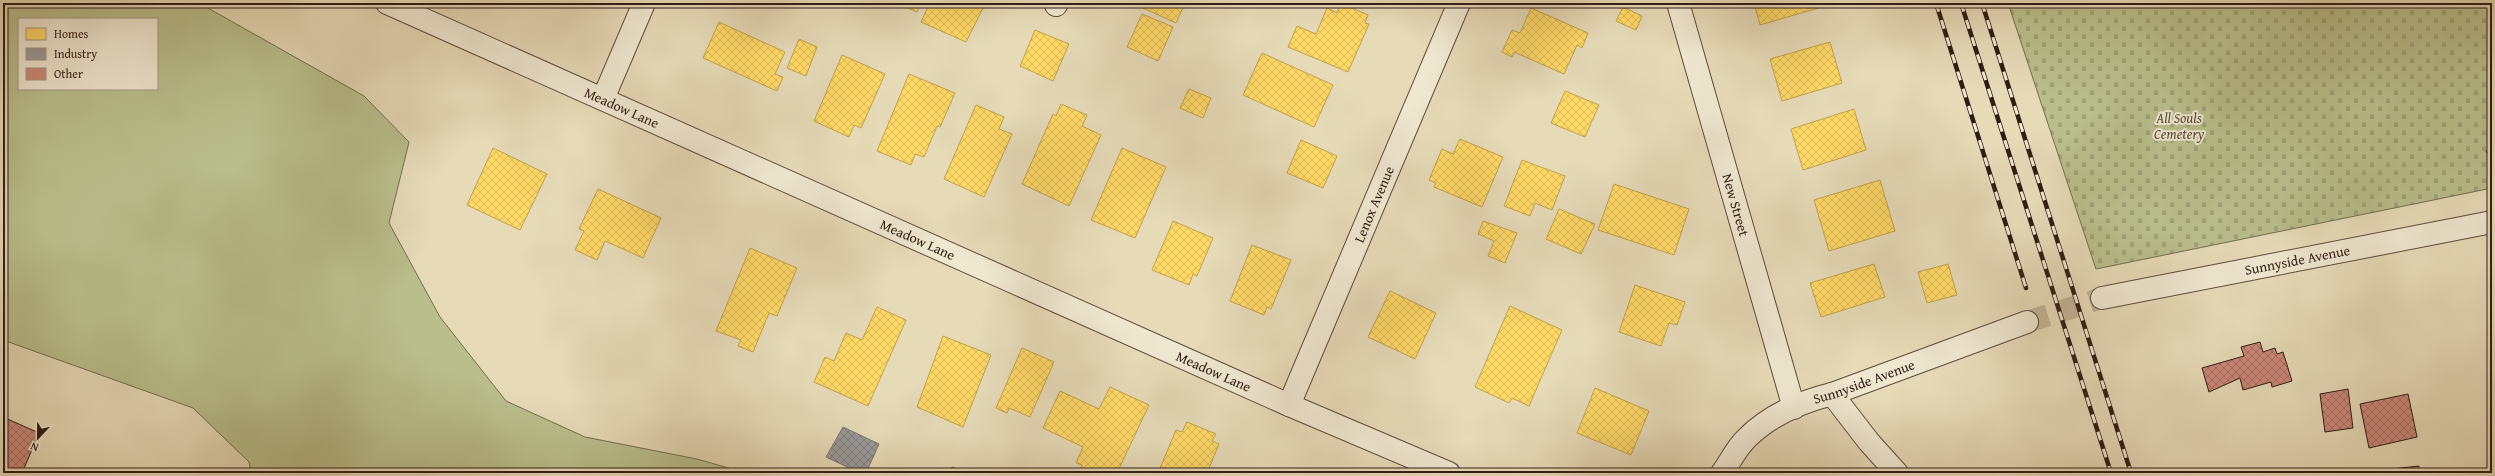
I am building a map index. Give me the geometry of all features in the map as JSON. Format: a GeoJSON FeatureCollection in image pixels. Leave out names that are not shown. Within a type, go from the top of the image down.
{"type":"FeatureCollection","features":[{"type":"Feature","properties":{"kind":"street","name":"Meadow Lane"},"geometry":{"type":"LineString","coordinates":[[387,3],[1289,405],[1449,473]]}},
{"type":"Feature","properties":{"kind":"street"},"geometry":{"type":"LineString","coordinates":[[603,99],[644,3]]}},
{"type":"Feature","properties":{"kind":"street","name":"Lenox Avenue"},"geometry":{"type":"LineString","coordinates":[[1289,405],[1459,3]]}},
{"type":"Feature","properties":{"kind":"street","name":"New Street"},"geometry":{"type":"LineString","coordinates":[[1678,3],[1794,408]]}},
{"type":"Feature","properties":{"kind":"street","name":"Sunnyside Avenue"},"geometry":{"type":"LineString","coordinates":[[2102,298],[2492,222]]}},
{"type":"Feature","properties":{"kind":"street","name":"Sunnyside Avenue"},"geometry":{"type":"LineString","coordinates":[[1722,473],[1744,440],[1766,421],[1808,400],[1832,394],[2027,322]]}},
{"type":"Feature","properties":{"kind":"street"},"geometry":{"type":"LineString","coordinates":[[1832,394],[1869,442],[1897,473]]}},
{"type":"Feature","properties":{"kind":"green space"},"geometry":{"type":"Polygon","coordinates":[[[3,3],[199,3],[364,96],[409,142],[389,223],[440,317],[506,401],[585,437],[697,459],[746,473],[251,473],[249,462],[193,408],[3,340],[3,3]]]}},
{"type":"Feature","properties":{"kind":"green space","name":"All Souls Cemetery"},"geometry":{"type":"Polygon","coordinates":[[[2008,3],[2492,3],[2492,188],[2096,269],[2008,3]]]}},
{"type":"Feature","properties":{"kind":"building: Homes"},"geometry":{"type":"Polygon","coordinates":[[[897,3],[920,3],[917,12],[897,3]]]}},
{"type":"Feature","properties":{"kind":"building: Homes"},"geometry":{"type":"Polygon","coordinates":[[[930,3],[978,3],[984,6],[966,42],[921,22],[930,3]]]}},
{"type":"Feature","properties":{"kind":"building: Homes"},"geometry":{"type":"Polygon","coordinates":[[[1132,3],[1185,3],[1176,23],[1132,3]]]}},
{"type":"Feature","properties":{"kind":"building: Homes"},"geometry":{"type":"Polygon","coordinates":[[[1341,3],[1368,15],[1365,23],[1369,24],[1348,72],[1288,47],[1297,26],[1316,34],[1327,8],[1337,13],[1341,3]]]}},
{"type":"Feature","properties":{"kind":"building: Homes"},"geometry":{"type":"Polygon","coordinates":[[[1754,3],[1821,3],[1822,7],[1760,25],[1754,3]]]}},
{"type":"Feature","properties":{"kind":"building: Homes"},"geometry":{"type":"Polygon","coordinates":[[[1623,7],[1642,16],[1636,30],[1616,21],[1623,7]]]}},
{"type":"Feature","properties":{"kind":"building: Homes"},"geometry":{"type":"Polygon","coordinates":[[[1531,8],[1588,33],[1582,48],[1577,45],[1564,74],[1514,52],[1512,57],[1502,52],[1512,30],[1520,33],[1531,8]]]}},
{"type":"Feature","properties":{"kind":"building: Homes"},"geometry":{"type":"Polygon","coordinates":[[[1142,14],[1173,27],[1158,61],[1127,47],[1142,14]]]}},
{"type":"Feature","properties":{"kind":"building: Homes"},"geometry":{"type":"Polygon","coordinates":[[[719,22],[785,52],[775,74],[783,77],[777,91],[703,58],[719,22]]]}},
{"type":"Feature","properties":{"kind":"building: Homes"},"geometry":{"type":"Polygon","coordinates":[[[1035,30],[1069,44],[1053,81],[1020,66],[1035,30]]]}},
{"type":"Feature","properties":{"kind":"building: Homes"},"geometry":{"type":"Polygon","coordinates":[[[799,39],[817,47],[806,76],[787,68],[799,39]]]}},
{"type":"Feature","properties":{"kind":"building: Homes"},"geometry":{"type":"Polygon","coordinates":[[[1830,42],[1842,83],[1782,101],[1770,59],[1830,42]]]}},
{"type":"Feature","properties":{"kind":"building: Homes"},"geometry":{"type":"Polygon","coordinates":[[[1262,53],[1333,85],[1314,127],[1243,95],[1262,53]]]}},
{"type":"Feature","properties":{"kind":"building: Homes"},"geometry":{"type":"Polygon","coordinates":[[[842,55],[885,74],[861,128],[854,125],[849,137],[814,121],[842,55]]]}},
{"type":"Feature","properties":{"kind":"building: Homes"},"geometry":{"type":"Polygon","coordinates":[[[909,74],[955,93],[940,127],[937,126],[924,157],[915,154],[911,165],[877,151],[909,74]]]}},
{"type":"Feature","properties":{"kind":"building: Homes"},"geometry":{"type":"Polygon","coordinates":[[[1189,89],[1211,98],[1203,118],[1180,108],[1189,89]]]}},
{"type":"Feature","properties":{"kind":"building: Homes"},"geometry":{"type":"Polygon","coordinates":[[[1565,91],[1599,105],[1585,137],[1551,123],[1565,91]]]}},
{"type":"Feature","properties":{"kind":"building: Homes"},"geometry":{"type":"Polygon","coordinates":[[[1061,104],[1087,115],[1082,126],[1101,135],[1069,206],[1022,184],[1053,114],[1056,116],[1061,104]]]}},
{"type":"Feature","properties":{"kind":"building: Homes"},"geometry":{"type":"Polygon","coordinates":[[[976,105],[1004,117],[999,129],[1012,134],[984,197],[944,179],[976,105]]]}},
{"type":"Feature","properties":{"kind":"building: Homes"},"geometry":{"type":"Polygon","coordinates":[[[1854,109],[1866,150],[1803,170],[1791,129],[1854,109]]]}},
{"type":"Feature","properties":{"kind":"building: Homes"},"geometry":{"type":"Polygon","coordinates":[[[1460,139],[1503,157],[1482,207],[1434,187],[1436,183],[1429,180],[1442,149],[1453,154],[1460,139]]]}},
{"type":"Feature","properties":{"kind":"building: Homes"},"geometry":{"type":"Polygon","coordinates":[[[1301,140],[1337,156],[1323,188],[1287,173],[1301,140]]]}},
{"type":"Feature","properties":{"kind":"building: Homes"},"geometry":{"type":"Polygon","coordinates":[[[493,148],[547,174],[520,230],[467,205],[493,148]]]}},
{"type":"Feature","properties":{"kind":"building: Homes"},"geometry":{"type":"Polygon","coordinates":[[[1122,148],[1166,167],[1135,238],[1091,220],[1122,148]]]}},
{"type":"Feature","properties":{"kind":"building: Homes"},"geometry":{"type":"Polygon","coordinates":[[[1522,160],[1565,176],[1552,210],[1535,203],[1530,216],[1504,206],[1522,160]]]}},
{"type":"Feature","properties":{"kind":"building: Homes"},"geometry":{"type":"Polygon","coordinates":[[[1880,180],[1895,231],[1829,251],[1814,200],[1880,180]]]}},
{"type":"Feature","properties":{"kind":"building: Homes"},"geometry":{"type":"Polygon","coordinates":[[[1614,184],[1689,209],[1674,255],[1598,230],[1614,184]]]}},
{"type":"Feature","properties":{"kind":"building: Homes"},"geometry":{"type":"Polygon","coordinates":[[[598,189],[661,218],[643,258],[605,241],[597,260],[575,250],[584,231],[579,229],[598,189]]]}},
{"type":"Feature","properties":{"kind":"building: Homes"},"geometry":{"type":"Polygon","coordinates":[[[1559,209],[1595,224],[1581,254],[1546,239],[1559,209]]]}},
{"type":"Feature","properties":{"kind":"building: Homes"},"geometry":{"type":"Polygon","coordinates":[[[1173,221],[1213,238],[1197,276],[1193,274],[1189,285],[1152,270],[1173,221]]]}},
{"type":"Feature","properties":{"kind":"building: Homes"},"geometry":{"type":"Polygon","coordinates":[[[1483,221],[1517,233],[1505,263],[1488,256],[1494,241],[1478,234],[1483,221]]]}},
{"type":"Feature","properties":{"kind":"building: Homes"},"geometry":{"type":"Polygon","coordinates":[[[1252,245],[1291,260],[1271,309],[1267,307],[1264,315],[1230,301],[1252,245]]]}},
{"type":"Feature","properties":{"kind":"building: Homes"},"geometry":{"type":"Polygon","coordinates":[[[750,248],[797,268],[777,316],[769,313],[753,352],[738,346],[741,340],[716,331],[750,248]]]}},
{"type":"Feature","properties":{"kind":"building: Homes"},"geometry":{"type":"Polygon","coordinates":[[[1874,264],[1885,297],[1821,317],[1810,283],[1874,264]]]}},
{"type":"Feature","properties":{"kind":"building: Homes"},"geometry":{"type":"Polygon","coordinates":[[[1948,264],[1957,295],[1927,303],[1918,272],[1948,264]]]}},
{"type":"Feature","properties":{"kind":"building: Homes"},"geometry":{"type":"Polygon","coordinates":[[[1635,285],[1685,302],[1677,325],[1669,323],[1661,346],[1619,332],[1635,285]]]}},
{"type":"Feature","properties":{"kind":"building: Homes"},"geometry":{"type":"Polygon","coordinates":[[[1390,291],[1436,313],[1415,359],[1368,337],[1390,291]]]}},
{"type":"Feature","properties":{"kind":"building: Homes"},"geometry":{"type":"Polygon","coordinates":[[[1510,306],[1562,330],[1529,406],[1512,398],[1509,403],[1475,387],[1510,306]]]}},
{"type":"Feature","properties":{"kind":"building: Homes"},"geometry":{"type":"Polygon","coordinates":[[[877,307],[906,320],[868,406],[814,382],[825,357],[834,361],[846,333],[862,340],[877,307]]]}},
{"type":"Feature","properties":{"kind":"building: Homes"},"geometry":{"type":"Polygon","coordinates":[[[943,336],[991,355],[963,427],[917,407],[943,336]]]}},
{"type":"Feature","properties":{"kind":"building: Homes"},"geometry":{"type":"Polygon","coordinates":[[[1022,348],[1054,362],[1030,417],[1009,408],[1007,413],[996,408],[1022,348]]]}},
{"type":"Feature","properties":{"kind":"building: Homes"},"geometry":{"type":"Polygon","coordinates":[[[1110,387],[1149,405],[1117,473],[1078,473],[1082,465],[1076,463],[1083,447],[1043,428],[1060,391],[1099,409],[1110,387]]]}},
{"type":"Feature","properties":{"kind":"building: Homes"},"geometry":{"type":"Polygon","coordinates":[[[1595,388],[1649,411],[1631,455],[1577,433],[1595,388]]]}},
{"type":"Feature","properties":{"kind":"building: Homes"},"geometry":{"type":"Polygon","coordinates":[[[1187,422],[1216,434],[1212,441],[1219,444],[1207,473],[1158,473],[1176,430],[1182,432],[1187,422]]]}},
{"type":"Feature","properties":{"kind":"building: Industry"},"geometry":{"type":"Polygon","coordinates":[[[843,427],[879,444],[866,473],[860,473],[826,457],[843,427]]]}},
{"type":"Feature","properties":{"kind":"building: Industry"},"geometry":{"type":"Polygon","coordinates":[[[952,467],[955,468],[966,473],[949,473],[952,467]]]}},
{"type":"Feature","properties":{"kind":"building: Other"},"geometry":{"type":"Polygon","coordinates":[[[2492,148],[2492,162],[2486,151],[2492,148]]]}},
{"type":"Feature","properties":{"kind":"building: Other"},"geometry":{"type":"Polygon","coordinates":[[[2260,342],[2263,352],[2275,348],[2277,354],[2283,352],[2292,381],[2272,387],[2271,382],[2243,390],[2240,378],[2209,392],[2202,368],[2244,356],[2241,347],[2260,342]]]}},
{"type":"Feature","properties":{"kind":"building: Other"},"geometry":{"type":"Polygon","coordinates":[[[2348,389],[2353,428],[2325,432],[2320,394],[2348,389]]]}},
{"type":"Feature","properties":{"kind":"building: Other"},"geometry":{"type":"Polygon","coordinates":[[[2408,394],[2417,437],[2369,448],[2360,404],[2408,394]]]}},
{"type":"Feature","properties":{"kind":"building: Other"},"geometry":{"type":"Polygon","coordinates":[[[3,417],[39,433],[22,473],[3,473],[3,417]]]}},
{"type":"Feature","properties":{"kind":"building: Other"},"geometry":{"type":"Polygon","coordinates":[[[2419,466],[2419,473],[2364,473],[2364,472],[2419,466]]]}},
{"type":"Feature","properties":{"kind":"tunnel"},"geometry":{"type":"LineString","coordinates":[[2027,322],[2102,298]]}},
{"type":"Feature","properties":{"kind":"railway"},"geometry":{"type":"LineString","coordinates":[[1936,3],[2026,288]]}},
{"type":"Feature","properties":{"kind":"railway"},"geometry":{"type":"LineString","coordinates":[[1961,3],[2111,473]]}},
{"type":"Feature","properties":{"kind":"railway"},"geometry":{"type":"LineString","coordinates":[[1982,3],[2131,473]]}}]}
